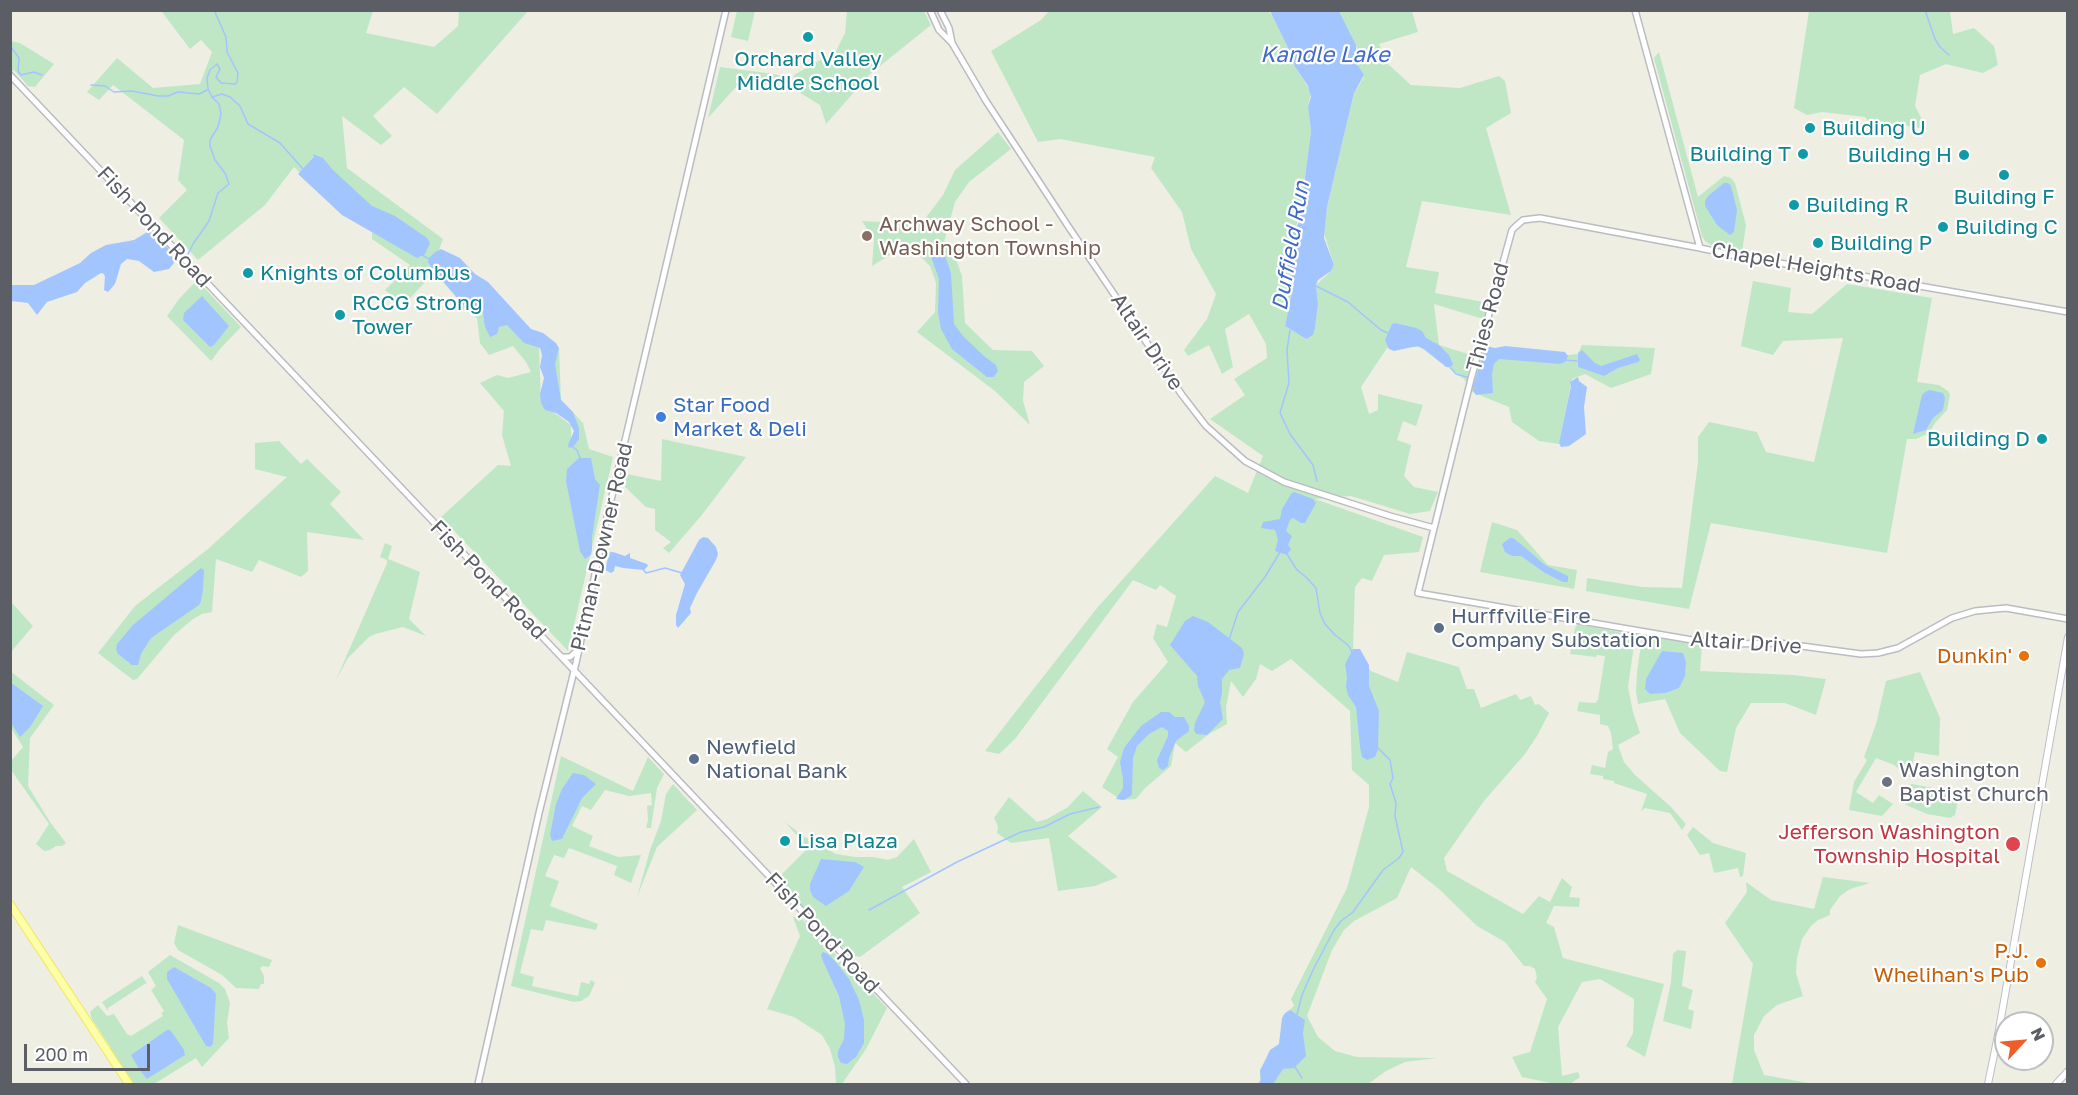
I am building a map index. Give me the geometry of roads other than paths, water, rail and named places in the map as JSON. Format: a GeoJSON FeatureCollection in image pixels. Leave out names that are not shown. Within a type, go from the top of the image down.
{"type":"FeatureCollection","features":[{"type":"Feature","properties":{"kind":"main road"},"geometry":{"type":"LineString","coordinates":[[1988,1084],[2067,637]]}},
{"type":"Feature","properties":{"kind":"main road"},"geometry":{"type":"LineString","coordinates":[[10,904],[129,1084]]}},
{"type":"Feature","properties":{"kind":"main road"},"geometry":{"type":"LineString","coordinates":[[2056,1084],[2067,1071]]}},
{"type":"Feature","properties":{"kind":"street","name":"Pitman-Downer Road"},"geometry":{"type":"LineString","coordinates":[[478,1084],[726,10]]}},
{"type":"Feature","properties":{"kind":"street","name":"Altair Drive"},"geometry":{"type":"LineString","coordinates":[[930,10],[939,30],[952,43],[986,101],[1070,229],[1182,395],[1206,426],[1245,461],[1284,482],[1434,528]]}},
{"type":"Feature","properties":{"kind":"street","name":"Altair Drive"},"geometry":{"type":"LineString","coordinates":[[940,10],[949,28],[952,43]]}},
{"type":"Feature","properties":{"kind":"street","name":"Chapel Heights Road"},"geometry":{"type":"LineString","coordinates":[[1635,10],[1700,248],[1761,261],[1834,271],[2067,312]]}},
{"type":"Feature","properties":{"kind":"street","name":"Fish Pond Road"},"geometry":{"type":"LineString","coordinates":[[10,75],[966,1084]]}},
{"type":"Feature","properties":{"kind":"street","name":"Thies Road"},"geometry":{"type":"LineString","coordinates":[[1418,593],[1469,387],[1507,246],[1515,227],[1523,220],[1540,218],[1700,248]]}},
{"type":"Feature","properties":{"kind":"street","name":"Altair Drive"},"geometry":{"type":"LineString","coordinates":[[1418,593],[1707,642],[1779,643],[1862,654],[1898,648],[1952,618],[1982,609],[2013,609],[2067,619]]}},
{"type":"Feature","properties":{"kind":"street"},"geometry":{"type":"LineString","coordinates":[[560,656],[570,657],[579,649]]}},
{"type":"Feature","properties":{"kind":"street"},"geometry":{"type":"LineString","coordinates":[[569,692],[578,684],[589,687]]}},
{"type":"Feature","properties":{"kind":"water","name":"Kandle Lake"},"geometry":{"type":"Polygon","coordinates":[[[1270,11],[1339,11],[1356,45],[1357,64],[1364,75],[1354,93],[1327,207],[1324,238],[1334,265],[1331,271],[1318,280],[1316,285],[1318,304],[1315,328],[1313,335],[1306,339],[1285,326],[1294,282],[1286,260],[1291,236],[1299,222],[1311,131],[1308,107],[1311,97],[1308,86],[1295,67],[1270,11]]]}},
{"type":"Feature","properties":{"kind":"water"},"geometry":{"type":"Polygon","coordinates":[[[313,154],[323,158],[372,206],[395,216],[427,238],[430,243],[425,254],[417,258],[342,215],[298,174],[314,157],[313,154]]]}},
{"type":"Feature","properties":{"kind":"water"},"geometry":{"type":"Polygon","coordinates":[[[1724,183],[1731,186],[1737,210],[1734,232],[1730,235],[1717,225],[1705,206],[1708,196],[1724,183]]]}},
{"type":"Feature","properties":{"kind":"water"},"geometry":{"type":"Polygon","coordinates":[[[149,231],[165,244],[171,253],[174,263],[169,269],[154,272],[139,261],[127,259],[121,264],[115,284],[108,292],[104,290],[105,277],[101,273],[85,283],[77,292],[47,302],[37,315],[28,303],[11,301],[11,285],[34,285],[80,263],[91,253],[106,245],[134,240],[149,231]]]}},
{"type":"Feature","properties":{"kind":"water"},"geometry":{"type":"Polygon","coordinates":[[[936,246],[944,252],[951,273],[954,324],[963,336],[996,365],[998,371],[994,377],[987,377],[952,349],[941,329],[938,312],[939,279],[929,251],[930,248],[936,246]]]}},
{"type":"Feature","properties":{"kind":"water"},"geometry":{"type":"Polygon","coordinates":[[[441,249],[460,258],[475,274],[488,282],[531,329],[543,333],[556,343],[559,348],[555,364],[561,400],[573,412],[579,428],[579,439],[574,446],[569,448],[568,445],[574,431],[569,422],[556,413],[545,410],[541,403],[540,394],[544,378],[540,367],[542,355],[540,348],[524,343],[507,325],[499,327],[497,334],[490,337],[485,327],[483,313],[479,308],[474,304],[465,307],[431,268],[429,258],[441,249]]]}},
{"type":"Feature","properties":{"kind":"water"},"geometry":{"type":"Polygon","coordinates":[[[202,296],[229,326],[210,347],[183,320],[184,313],[202,296]]]}},
{"type":"Feature","properties":{"kind":"water"},"geometry":{"type":"Polygon","coordinates":[[[1392,324],[1422,331],[1426,338],[1439,345],[1449,355],[1453,364],[1451,367],[1446,367],[1417,346],[1394,351],[1389,349],[1385,340],[1392,324]]]}},
{"type":"Feature","properties":{"kind":"water"},"geometry":{"type":"Polygon","coordinates":[[[1486,346],[1565,352],[1568,356],[1565,362],[1560,364],[1499,359],[1494,364],[1492,374],[1493,393],[1476,395],[1472,389],[1486,346]]]}},
{"type":"Feature","properties":{"kind":"water"},"geometry":{"type":"Polygon","coordinates":[[[1582,350],[1601,366],[1637,354],[1640,360],[1604,376],[1578,367],[1578,353],[1582,350]]]}},
{"type":"Feature","properties":{"kind":"water"},"geometry":{"type":"Polygon","coordinates":[[[1578,377],[1579,381],[1587,387],[1584,407],[1586,434],[1569,446],[1561,447],[1559,443],[1570,382],[1578,377]]]}},
{"type":"Feature","properties":{"kind":"water"},"geometry":{"type":"Polygon","coordinates":[[[1930,390],[1943,393],[1945,398],[1943,410],[1933,418],[1926,430],[1913,434],[1922,395],[1930,390]]]}},
{"type":"Feature","properties":{"kind":"water"},"geometry":{"type":"Polygon","coordinates":[[[579,458],[591,458],[595,479],[600,485],[591,555],[585,559],[580,551],[566,481],[567,469],[579,458]]]}},
{"type":"Feature","properties":{"kind":"water"},"geometry":{"type":"Polygon","coordinates":[[[1294,492],[1313,499],[1316,503],[1305,523],[1293,518],[1290,520],[1286,531],[1292,536],[1288,545],[1291,549],[1287,555],[1275,551],[1278,540],[1275,530],[1261,528],[1263,522],[1280,519],[1282,509],[1294,492]]]}},
{"type":"Feature","properties":{"kind":"water"},"geometry":{"type":"Polygon","coordinates":[[[703,537],[708,538],[716,547],[718,554],[690,608],[691,613],[678,628],[676,615],[685,584],[680,575],[699,540],[703,537]]]}},
{"type":"Feature","properties":{"kind":"water"},"geometry":{"type":"Polygon","coordinates":[[[1513,538],[1545,565],[1568,576],[1568,582],[1563,582],[1545,573],[1521,556],[1512,556],[1505,552],[1502,544],[1513,538]]]}},
{"type":"Feature","properties":{"kind":"water"},"geometry":{"type":"Polygon","coordinates":[[[613,552],[625,556],[630,553],[630,558],[648,566],[644,570],[615,566],[611,573],[605,570],[608,558],[606,553],[613,552]]]}},
{"type":"Feature","properties":{"kind":"water"},"geometry":{"type":"Polygon","coordinates":[[[201,568],[204,570],[203,590],[199,605],[151,638],[141,654],[138,665],[132,665],[118,654],[117,644],[133,625],[201,568]]]}},
{"type":"Feature","properties":{"kind":"water"},"geometry":{"type":"Polygon","coordinates":[[[1193,616],[1208,622],[1242,648],[1244,654],[1240,668],[1229,670],[1222,679],[1220,702],[1223,719],[1207,735],[1196,734],[1194,730],[1205,702],[1198,686],[1197,676],[1170,645],[1185,621],[1193,616]]]}},
{"type":"Feature","properties":{"kind":"water"},"geometry":{"type":"Polygon","coordinates":[[[1353,649],[1360,649],[1369,665],[1369,686],[1379,711],[1378,749],[1375,757],[1367,760],[1362,757],[1356,707],[1346,687],[1345,664],[1353,649]]]}},
{"type":"Feature","properties":{"kind":"water"},"geometry":{"type":"Polygon","coordinates":[[[1662,651],[1683,653],[1686,662],[1685,676],[1679,688],[1665,693],[1650,694],[1645,689],[1646,679],[1662,651]]]}},
{"type":"Feature","properties":{"kind":"water"},"geometry":{"type":"Polygon","coordinates":[[[10,682],[43,706],[30,727],[20,737],[11,723],[10,682]]]}},
{"type":"Feature","properties":{"kind":"water"},"geometry":{"type":"Polygon","coordinates":[[[1161,712],[1169,712],[1175,717],[1184,717],[1189,731],[1176,741],[1168,766],[1163,770],[1159,768],[1157,760],[1168,731],[1162,727],[1149,734],[1137,746],[1133,758],[1132,795],[1124,800],[1116,799],[1123,788],[1120,762],[1124,748],[1141,726],[1161,712]]]}},
{"type":"Feature","properties":{"kind":"water"},"geometry":{"type":"Polygon","coordinates":[[[573,773],[584,775],[596,784],[582,798],[562,839],[552,841],[550,835],[556,804],[562,789],[573,773]]]}},
{"type":"Feature","properties":{"kind":"water"},"geometry":{"type":"Polygon","coordinates":[[[821,859],[855,862],[864,867],[849,891],[826,906],[813,897],[810,890],[810,884],[821,859]]]}},
{"type":"Feature","properties":{"kind":"water"},"geometry":{"type":"Polygon","coordinates":[[[823,952],[835,961],[849,979],[859,1000],[864,1020],[864,1043],[856,1057],[847,1064],[841,1063],[838,1057],[838,1051],[844,1039],[845,1024],[839,996],[822,959],[823,952]]]}},
{"type":"Feature","properties":{"kind":"water"},"geometry":{"type":"Polygon","coordinates":[[[174,967],[211,988],[216,994],[213,1044],[210,1047],[206,1046],[167,979],[167,972],[174,967]]]}},
{"type":"Feature","properties":{"kind":"water"},"geometry":{"type":"Polygon","coordinates":[[[1290,1010],[1305,1020],[1303,1033],[1306,1056],[1294,1068],[1283,1069],[1273,1084],[1258,1084],[1261,1080],[1260,1071],[1270,1050],[1279,1044],[1282,1018],[1290,1010]]]}},
{"type":"Feature","properties":{"kind":"water"},"geometry":{"type":"Polygon","coordinates":[[[167,1030],[174,1035],[185,1055],[147,1079],[131,1055],[167,1030]]]}},
{"type":"Feature","properties":{"kind":"waterway"},"geometry":{"type":"LineString","coordinates":[[187,256],[209,221],[218,193],[229,184],[210,146],[210,140],[218,127],[221,114],[219,104],[208,89],[207,78],[210,70],[217,64],[220,69],[216,77],[221,83],[235,84],[238,73],[227,52],[226,37],[214,10]]}},
{"type":"Feature","properties":{"kind":"waterway"},"geometry":{"type":"LineString","coordinates":[[1925,10],[1935,39],[1949,55]]}},
{"type":"Feature","properties":{"kind":"waterway"},"geometry":{"type":"LineString","coordinates":[[10,46],[19,58],[18,71],[21,75],[34,72],[42,75]]}},
{"type":"Feature","properties":{"kind":"waterway"},"geometry":{"type":"LineString","coordinates":[[91,85],[105,86],[114,92],[132,91],[158,96],[168,96],[178,92],[199,94],[207,90]]}},
{"type":"Feature","properties":{"kind":"waterway"},"geometry":{"type":"LineString","coordinates":[[212,97],[222,94],[230,97],[240,106],[248,124],[280,143],[303,169]]}},
{"type":"Feature","properties":{"kind":"waterway"},"geometry":{"type":"LineString","coordinates":[[422,255],[431,260]]}},
{"type":"Feature","properties":{"kind":"waterway"},"geometry":{"type":"LineString","coordinates":[[1314,285],[1348,302],[1381,330],[1390,334]]}},
{"type":"Feature","properties":{"kind":"waterway","name":"Duffield Run"},"geometry":{"type":"LineString","coordinates":[[1290,330],[1287,350],[1289,383],[1280,413],[1290,434],[1313,465],[1317,481]]}},
{"type":"Feature","properties":{"kind":"waterway"},"geometry":{"type":"LineString","coordinates":[[1564,360],[1577,361]]}},
{"type":"Feature","properties":{"kind":"waterway"},"geometry":{"type":"LineString","coordinates":[[1451,368],[1456,374],[1470,378]]}},
{"type":"Feature","properties":{"kind":"waterway"},"geometry":{"type":"LineString","coordinates":[[571,446],[577,450],[580,458]]}},
{"type":"Feature","properties":{"kind":"waterway"},"geometry":{"type":"LineString","coordinates":[[1229,640],[1238,612],[1265,577],[1280,552]]}},
{"type":"Feature","properties":{"kind":"waterway","name":"Duffield Run"},"geometry":{"type":"LineString","coordinates":[[1287,554],[1297,570],[1316,588],[1320,613],[1325,624],[1348,645],[1352,652]]}},
{"type":"Feature","properties":{"kind":"waterway"},"geometry":{"type":"LineString","coordinates":[[643,569],[646,573],[665,568],[682,573]]}},
{"type":"Feature","properties":{"kind":"waterway","name":"Duffield Run"},"geometry":{"type":"LineString","coordinates":[[1297,1014],[1313,970],[1334,930],[1353,912],[1383,870],[1403,852],[1395,816],[1396,803],[1390,784],[1393,778],[1390,760],[1378,748]]}},
{"type":"Feature","properties":{"kind":"waterway"},"geometry":{"type":"LineString","coordinates":[[869,910],[957,862],[1021,832],[1044,827],[1070,814],[1099,807]]}},
{"type":"Feature","properties":{"kind":"waterway","name":"Duffield Run"},"geometry":{"type":"LineString","coordinates":[[1295,1067],[1302,1078]]}},
{"type":"Feature","properties":{"kind":"place","name":"Orchard Valley Middle School"},"geometry":{"type":"Point","coordinates":[808,37]}},
{"type":"Feature","properties":{"kind":"place","name":"Building U"},"geometry":{"type":"Point","coordinates":[1810,128]}},
{"type":"Feature","properties":{"kind":"place","name":"Building T"},"geometry":{"type":"Point","coordinates":[1803,154]}},
{"type":"Feature","properties":{"kind":"place","name":"Building H"},"geometry":{"type":"Point","coordinates":[1964,155]}},
{"type":"Feature","properties":{"kind":"place","name":"Building F"},"geometry":{"type":"Point","coordinates":[2004,175]}},
{"type":"Feature","properties":{"kind":"place","name":"Building R"},"geometry":{"type":"Point","coordinates":[1794,205]}},
{"type":"Feature","properties":{"kind":"place","name":"Building C"},"geometry":{"type":"Point","coordinates":[1943,227]}},
{"type":"Feature","properties":{"kind":"place","name":"Archway School - Washington Township"},"geometry":{"type":"Point","coordinates":[867,236]}},
{"type":"Feature","properties":{"kind":"place","name":"Building P"},"geometry":{"type":"Point","coordinates":[1818,243]}},
{"type":"Feature","properties":{"kind":"place","name":"Knights of Columbus"},"geometry":{"type":"Point","coordinates":[248,273]}},
{"type":"Feature","properties":{"kind":"place","name":"RCCG Strong Tower"},"geometry":{"type":"Point","coordinates":[340,315]}},
{"type":"Feature","properties":{"kind":"place","name":"Star Food Market & Deli"},"geometry":{"type":"Point","coordinates":[661,417]}},
{"type":"Feature","properties":{"kind":"place","name":"Building D"},"geometry":{"type":"Point","coordinates":[2042,439]}},
{"type":"Feature","properties":{"kind":"place","name":"Hurffville Fire Company Substation"},"geometry":{"type":"Point","coordinates":[1439,628]}},
{"type":"Feature","properties":{"kind":"place","name":"Dunkin'"},"geometry":{"type":"Point","coordinates":[2024,656]}},
{"type":"Feature","properties":{"kind":"place","name":"Newfield National Bank"},"geometry":{"type":"Point","coordinates":[694,759]}},
{"type":"Feature","properties":{"kind":"place","name":"Washington Baptist Church"},"geometry":{"type":"Point","coordinates":[1887,782]}},
{"type":"Feature","properties":{"kind":"place","name":"Lisa Plaza"},"geometry":{"type":"Point","coordinates":[785,841]}},
{"type":"Feature","properties":{"kind":"place","name":"Jefferson Washington Township Hospital"},"geometry":{"type":"Point","coordinates":[2013,844]}},
{"type":"Feature","properties":{"kind":"place","name":"P.J. Whelihan's Pub"},"geometry":{"type":"Point","coordinates":[2041,963]}}]}
